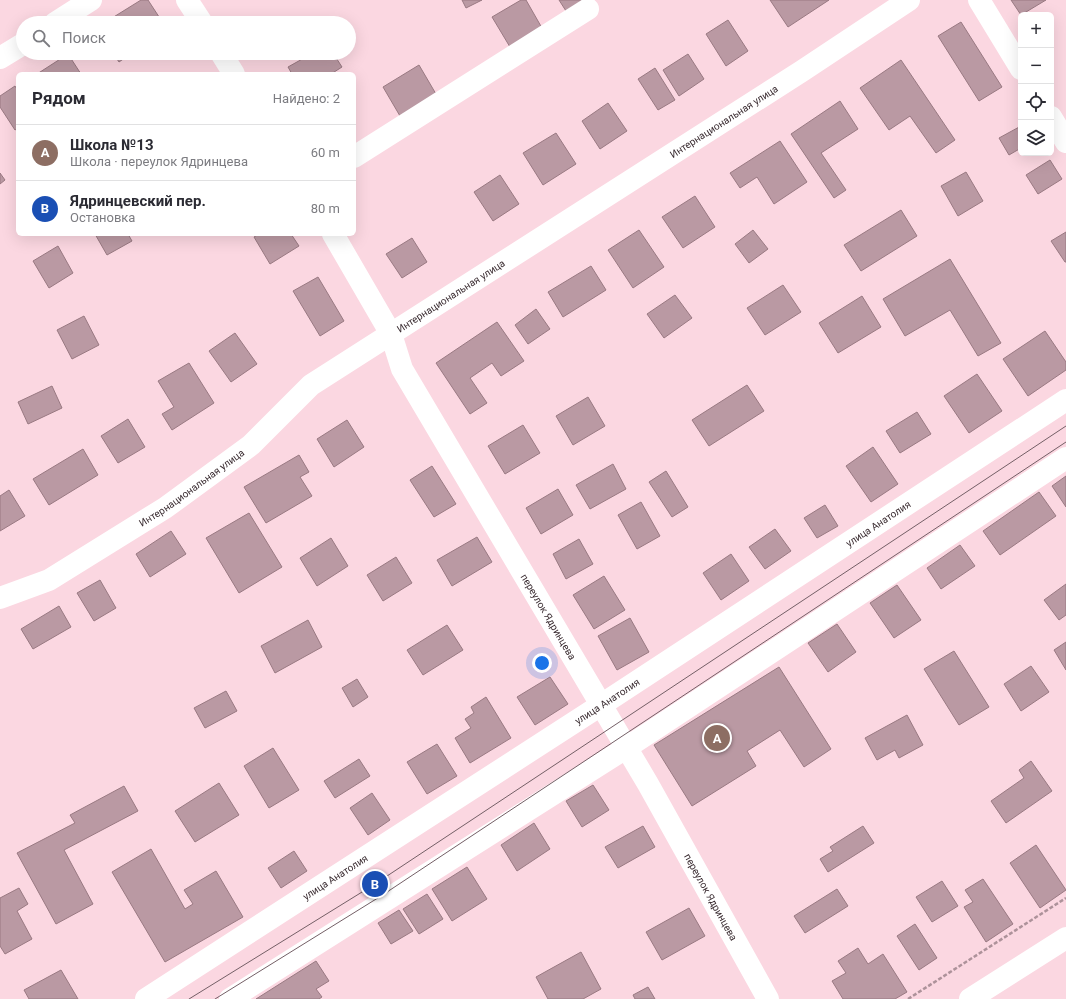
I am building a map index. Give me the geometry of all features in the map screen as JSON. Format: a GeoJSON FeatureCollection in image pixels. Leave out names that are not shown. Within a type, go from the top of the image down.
{"type":"FeatureCollection","features":[{"type":"Feature","properties":{"kind":"street"},"geometry":{"type":"LineString","coordinates":[[66,16],[91,0]]}},
{"type":"Feature","properties":{"kind":"street"},"geometry":{"type":"LineString","coordinates":[[187,0],[197,16]]}},
{"type":"Feature","properties":{"kind":"street","name":"Интернациональная улица"},"geometry":{"type":"LineString","coordinates":[[0,598],[49,580],[165,508],[251,445],[311,385],[802,71],[909,0]]}},
{"type":"Feature","properties":{"kind":"street"},"geometry":{"type":"LineString","coordinates":[[979,0],[1018,64]]}},
{"type":"Feature","properties":{"kind":"street"},"geometry":{"type":"LineString","coordinates":[[356,156],[588,9]]}},
{"type":"Feature","properties":{"kind":"street"},"geometry":{"type":"LineString","coordinates":[[0,58],[16,48]]}},
{"type":"Feature","properties":{"kind":"street"},"geometry":{"type":"LineString","coordinates":[[225,60],[233,72]]}},
{"type":"Feature","properties":{"kind":"street"},"geometry":{"type":"LineString","coordinates":[[1053,120],[1066,142]]}},
{"type":"Feature","properties":{"kind":"street","name":"переулок Ядринцева"},"geometry":{"type":"LineString","coordinates":[[334,236],[391,334],[402,369],[626,748],[768,999]]}},
{"type":"Feature","properties":{"kind":"street","name":"улица Анатолия"},"geometry":{"type":"LineString","coordinates":[[146,999],[601,705],[1066,400]]}},
{"type":"Feature","properties":{"kind":"street"},"geometry":{"type":"LineString","coordinates":[[230,999],[626,748],[1066,458]]}},
{"type":"Feature","properties":{"kind":"street"},"geometry":{"type":"LineString","coordinates":[[970,999],[1066,938]]}},
{"type":"Feature","properties":{"kind":"path"},"geometry":{"type":"LineString","coordinates":[[908,999],[1066,898]]}},
{"type":"Feature","properties":{"kind":"building"},"geometry":{"type":"Polygon","coordinates":[[[141,0],[148,0],[158,16],[115,16],[141,0]]]}},
{"type":"Feature","properties":{"kind":"building"},"geometry":{"type":"Polygon","coordinates":[[[462,0],[482,0],[466,8],[462,0]]]}},
{"type":"Feature","properties":{"kind":"building"},"geometry":{"type":"Polygon","coordinates":[[[521,0],[526,0],[542,28],[510,47],[492,17],[521,0]]]}},
{"type":"Feature","properties":{"kind":"building"},"geometry":{"type":"Polygon","coordinates":[[[559,0],[583,0],[566,11],[559,0]]]}},
{"type":"Feature","properties":{"kind":"building"},"geometry":{"type":"Polygon","coordinates":[[[770,0],[829,0],[788,27],[770,0]]]}},
{"type":"Feature","properties":{"kind":"building"},"geometry":{"type":"Polygon","coordinates":[[[1011,0],[1046,0],[1026,12],[1019,12],[1011,0]]]}},
{"type":"Feature","properties":{"kind":"building"},"geometry":{"type":"Polygon","coordinates":[[[728,20],[748,51],[726,66],[706,34],[728,20]]]}},
{"type":"Feature","properties":{"kind":"building"},"geometry":{"type":"Polygon","coordinates":[[[961,22],[1002,87],[979,101],[938,36],[961,22]]]}},
{"type":"Feature","properties":{"kind":"building"},"geometry":{"type":"Polygon","coordinates":[[[688,54],[704,79],[679,96],[663,70],[688,54]]]}},
{"type":"Feature","properties":{"kind":"building"},"geometry":{"type":"Polygon","coordinates":[[[59,60],[72,60],[80,72],[40,72],[59,60]]]}},
{"type":"Feature","properties":{"kind":"building"},"geometry":{"type":"Polygon","coordinates":[[[300,60],[338,60],[342,67],[334,72],[291,72],[288,67],[300,60]]]}},
{"type":"Feature","properties":{"kind":"building"},"geometry":{"type":"Polygon","coordinates":[[[901,60],[955,140],[936,153],[910,116],[889,130],[860,88],[901,60]]]}},
{"type":"Feature","properties":{"kind":"building"},"geometry":{"type":"Polygon","coordinates":[[[419,65],[436,94],[400,116],[383,87],[419,65]]]}},
{"type":"Feature","properties":{"kind":"building"},"geometry":{"type":"Polygon","coordinates":[[[655,68],[675,100],[658,110],[638,79],[655,68]]]}},
{"type":"Feature","properties":{"kind":"building"},"geometry":{"type":"Polygon","coordinates":[[[15,86],[16,88],[15,130],[0,107],[0,96],[15,86]]]}},
{"type":"Feature","properties":{"kind":"building"},"geometry":{"type":"Polygon","coordinates":[[[840,101],[858,129],[821,153],[846,190],[834,198],[791,134],[840,101]]]}},
{"type":"Feature","properties":{"kind":"building"},"geometry":{"type":"Polygon","coordinates":[[[608,103],[627,131],[600,149],[582,121],[608,103]]]}},
{"type":"Feature","properties":{"kind":"building"},"geometry":{"type":"Polygon","coordinates":[[[1018,128],[1018,150],[1009,155],[999,138],[1018,128]]]}},
{"type":"Feature","properties":{"kind":"building"},"geometry":{"type":"Polygon","coordinates":[[[556,133],[576,164],[543,185],[523,153],[556,133]]]}},
{"type":"Feature","properties":{"kind":"building"},"geometry":{"type":"Polygon","coordinates":[[[780,141],[807,182],[774,204],[757,177],[740,188],[730,173],[780,141]]]}},
{"type":"Feature","properties":{"kind":"building"},"geometry":{"type":"Polygon","coordinates":[[[1050,160],[1062,179],[1038,194],[1026,175],[1050,160]]]}},
{"type":"Feature","properties":{"kind":"building"},"geometry":{"type":"Polygon","coordinates":[[[966,172],[983,201],[958,216],[941,186],[966,172]]]}},
{"type":"Feature","properties":{"kind":"building"},"geometry":{"type":"Polygon","coordinates":[[[0,173],[5,180],[0,184],[0,173]]]}},
{"type":"Feature","properties":{"kind":"building"},"geometry":{"type":"Polygon","coordinates":[[[500,175],[519,204],[493,221],[474,192],[500,175]]]}},
{"type":"Feature","properties":{"kind":"building"},"geometry":{"type":"Polygon","coordinates":[[[695,196],[715,227],[683,248],[662,217],[695,196]]]}},
{"type":"Feature","properties":{"kind":"building"},"geometry":{"type":"Polygon","coordinates":[[[901,210],[917,236],[861,271],[844,245],[901,210]]]}},
{"type":"Feature","properties":{"kind":"building"},"geometry":{"type":"Polygon","coordinates":[[[639,230],[664,267],[633,288],[608,250],[639,230]]]}},
{"type":"Feature","properties":{"kind":"building"},"geometry":{"type":"Polygon","coordinates":[[[753,230],[768,249],[749,263],[735,244],[753,230]]]}},
{"type":"Feature","properties":{"kind":"building"},"geometry":{"type":"Polygon","coordinates":[[[1066,232],[1066,262],[1065,262],[1051,241],[1066,232]]]}},
{"type":"Feature","properties":{"kind":"building"},"geometry":{"type":"Polygon","coordinates":[[[96,236],[129,236],[132,241],[107,255],[96,236]]]}},
{"type":"Feature","properties":{"kind":"building"},"geometry":{"type":"Polygon","coordinates":[[[292,236],[299,246],[270,264],[254,237],[292,236]]]}},
{"type":"Feature","properties":{"kind":"building"},"geometry":{"type":"Polygon","coordinates":[[[412,238],[427,262],[402,278],[386,254],[412,238]]]}},
{"type":"Feature","properties":{"kind":"building"},"geometry":{"type":"Polygon","coordinates":[[[58,246],[73,273],[49,288],[33,261],[58,246]]]}},
{"type":"Feature","properties":{"kind":"building"},"geometry":{"type":"Polygon","coordinates":[[[950,259],[1001,343],[978,356],[950,310],[905,336],[883,299],[950,259]]]}},
{"type":"Feature","properties":{"kind":"building"},"geometry":{"type":"Polygon","coordinates":[[[591,266],[606,290],[563,317],[548,292],[591,266]]]}},
{"type":"Feature","properties":{"kind":"building"},"geometry":{"type":"Polygon","coordinates":[[[318,277],[344,321],[320,336],[293,291],[318,277]]]}},
{"type":"Feature","properties":{"kind":"building"},"geometry":{"type":"Polygon","coordinates":[[[783,285],[801,312],[765,335],[747,308],[783,285]]]}},
{"type":"Feature","properties":{"kind":"building"},"geometry":{"type":"Polygon","coordinates":[[[675,295],[692,318],[664,338],[647,314],[675,295]]]}},
{"type":"Feature","properties":{"kind":"building"},"geometry":{"type":"Polygon","coordinates":[[[862,296],[881,327],[838,353],[819,323],[862,296]]]}},
{"type":"Feature","properties":{"kind":"building"},"geometry":{"type":"Polygon","coordinates":[[[536,309],[550,329],[528,344],[515,325],[536,309]]]}},
{"type":"Feature","properties":{"kind":"building"},"geometry":{"type":"Polygon","coordinates":[[[84,316],[99,345],[72,359],[57,330],[84,316]]]}},
{"type":"Feature","properties":{"kind":"building"},"geometry":{"type":"Polygon","coordinates":[[[497,322],[524,361],[501,376],[492,363],[470,378],[487,403],[470,414],[436,363],[497,322]]]}},
{"type":"Feature","properties":{"kind":"building"},"geometry":{"type":"Polygon","coordinates":[[[1045,331],[1066,362],[1066,370],[1028,396],[1003,359],[1045,331]]]}},
{"type":"Feature","properties":{"kind":"building"},"geometry":{"type":"Polygon","coordinates":[[[235,333],[257,364],[231,382],[209,351],[235,333]]]}},
{"type":"Feature","properties":{"kind":"building"},"geometry":{"type":"Polygon","coordinates":[[[189,363],[214,403],[172,430],[162,414],[174,407],[158,381],[189,363]]]}},
{"type":"Feature","properties":{"kind":"building"},"geometry":{"type":"Polygon","coordinates":[[[977,374],[1002,411],[969,433],[944,396],[977,374]]]}},
{"type":"Feature","properties":{"kind":"building"},"geometry":{"type":"Polygon","coordinates":[[[747,385],[764,411],[709,446],[692,420],[747,385]]]}},
{"type":"Feature","properties":{"kind":"building"},"geometry":{"type":"Polygon","coordinates":[[[52,386],[62,408],[28,424],[18,402],[52,386]]]}},
{"type":"Feature","properties":{"kind":"building"},"geometry":{"type":"Polygon","coordinates":[[[588,397],[605,426],[573,445],[556,416],[588,397]]]}},
{"type":"Feature","properties":{"kind":"building"},"geometry":{"type":"Polygon","coordinates":[[[917,412],[931,434],[900,453],[886,431],[917,412]]]}},
{"type":"Feature","properties":{"kind":"building"},"geometry":{"type":"Polygon","coordinates":[[[128,419],[145,447],[118,463],[101,436],[128,419]]]}},
{"type":"Feature","properties":{"kind":"building"},"geometry":{"type":"Polygon","coordinates":[[[347,420],[364,447],[334,467],[317,439],[347,420]]]}},
{"type":"Feature","properties":{"kind":"building"},"geometry":{"type":"Polygon","coordinates":[[[523,425],[540,453],[505,474],[488,446],[523,425]]]}},
{"type":"Feature","properties":{"kind":"building"},"geometry":{"type":"Polygon","coordinates":[[[873,447],[898,484],[871,502],[846,466],[873,447]]]}},
{"type":"Feature","properties":{"kind":"building"},"geometry":{"type":"Polygon","coordinates":[[[83,449],[98,475],[49,505],[33,479],[83,449]]]}},
{"type":"Feature","properties":{"kind":"building"},"geometry":{"type":"Polygon","coordinates":[[[299,455],[309,472],[300,477],[312,496],[266,523],[244,487],[299,455]]]}},
{"type":"Feature","properties":{"kind":"building"},"geometry":{"type":"Polygon","coordinates":[[[613,464],[626,489],[590,509],[576,485],[613,464]]]}},
{"type":"Feature","properties":{"kind":"building"},"geometry":{"type":"Polygon","coordinates":[[[432,466],[456,504],[434,517],[410,480],[432,466]]]}},
{"type":"Feature","properties":{"kind":"building"},"geometry":{"type":"Polygon","coordinates":[[[666,471],[688,507],[672,517],[649,482],[666,471]]]}},
{"type":"Feature","properties":{"kind":"building"},"geometry":{"type":"Polygon","coordinates":[[[1066,476],[1066,507],[1052,486],[1066,476]]]}},
{"type":"Feature","properties":{"kind":"building"},"geometry":{"type":"Polygon","coordinates":[[[558,489],[573,515],[541,534],[526,508],[558,489]]]}},
{"type":"Feature","properties":{"kind":"building"},"geometry":{"type":"Polygon","coordinates":[[[9,490],[25,516],[0,531],[0,496],[9,490]]]}},
{"type":"Feature","properties":{"kind":"building"},"geometry":{"type":"Polygon","coordinates":[[[1039,492],[1056,516],[1000,555],[983,531],[1039,492]]]}},
{"type":"Feature","properties":{"kind":"building"},"geometry":{"type":"Polygon","coordinates":[[[641,502],[660,536],[637,549],[618,515],[641,502]]]}},
{"type":"Feature","properties":{"kind":"building"},"geometry":{"type":"Polygon","coordinates":[[[825,505],[838,526],[817,538],[804,518],[825,505]]]}},
{"type":"Feature","properties":{"kind":"building"},"geometry":{"type":"Polygon","coordinates":[[[249,513],[282,567],[239,593],[206,538],[249,513]]]}},
{"type":"Feature","properties":{"kind":"building"},"geometry":{"type":"Polygon","coordinates":[[[775,529],[791,551],[765,569],[749,547],[775,529]]]}},
{"type":"Feature","properties":{"kind":"building"},"geometry":{"type":"Polygon","coordinates":[[[171,531],[186,554],[150,577],[136,554],[171,531]]]}},
{"type":"Feature","properties":{"kind":"building"},"geometry":{"type":"Polygon","coordinates":[[[477,537],[492,562],[452,586],[437,560],[477,537]]]}},
{"type":"Feature","properties":{"kind":"building"},"geometry":{"type":"Polygon","coordinates":[[[331,538],[348,566],[317,586],[300,558],[331,538]]]}},
{"type":"Feature","properties":{"kind":"building"},"geometry":{"type":"Polygon","coordinates":[[[579,539],[593,564],[566,579],[553,554],[579,539]]]}},
{"type":"Feature","properties":{"kind":"building"},"geometry":{"type":"Polygon","coordinates":[[[960,545],[975,566],[941,589],[927,568],[960,545]]]}},
{"type":"Feature","properties":{"kind":"building"},"geometry":{"type":"Polygon","coordinates":[[[731,554],[749,581],[721,600],[703,573],[731,554]]]}},
{"type":"Feature","properties":{"kind":"building"},"geometry":{"type":"Polygon","coordinates":[[[396,557],[412,583],[383,601],[367,575],[396,557]]]}},
{"type":"Feature","properties":{"kind":"building"},"geometry":{"type":"Polygon","coordinates":[[[604,576],[625,610],[594,629],[573,595],[604,576]]]}},
{"type":"Feature","properties":{"kind":"building"},"geometry":{"type":"Polygon","coordinates":[[[100,580],[116,608],[94,621],[77,593],[100,580]]]}},
{"type":"Feature","properties":{"kind":"building"},"geometry":{"type":"Polygon","coordinates":[[[1066,584],[1066,615],[1059,620],[1044,600],[1066,584]]]}},
{"type":"Feature","properties":{"kind":"building"},"geometry":{"type":"Polygon","coordinates":[[[897,585],[921,620],[894,638],[870,603],[897,585]]]}},
{"type":"Feature","properties":{"kind":"building"},"geometry":{"type":"Polygon","coordinates":[[[59,606],[71,627],[33,649],[21,629],[59,606]]]}},
{"type":"Feature","properties":{"kind":"building"},"geometry":{"type":"Polygon","coordinates":[[[630,618],[649,652],[617,670],[598,636],[630,618]]]}},
{"type":"Feature","properties":{"kind":"building"},"geometry":{"type":"Polygon","coordinates":[[[308,620],[322,647],[275,673],[261,646],[308,620]]]}},
{"type":"Feature","properties":{"kind":"building"},"geometry":{"type":"Polygon","coordinates":[[[837,624],[856,652],[828,672],[808,643],[837,624]]]}},
{"type":"Feature","properties":{"kind":"building"},"geometry":{"type":"Polygon","coordinates":[[[447,625],[463,650],[423,675],[407,650],[447,625]]]}},
{"type":"Feature","properties":{"kind":"building"},"geometry":{"type":"Polygon","coordinates":[[[1066,642],[1066,670],[1054,650],[1066,642]]]}},
{"type":"Feature","properties":{"kind":"building"},"geometry":{"type":"Polygon","coordinates":[[[954,651],[989,707],[959,725],[924,669],[954,651]]]}},
{"type":"Feature","properties":{"kind":"building"},"geometry":{"type":"Polygon","coordinates":[[[1031,666],[1049,692],[1021,711],[1004,684],[1031,666]]]}},
{"type":"Feature","properties":{"kind":"building"},"geometry":{"type":"Polygon","coordinates":[[[779,667],[831,749],[804,767],[780,730],[747,751],[756,766],[692,806],[654,745],[779,667]]]}},
{"type":"Feature","properties":{"kind":"building"},"geometry":{"type":"Polygon","coordinates":[[[550,677],[568,704],[535,725],[517,697],[550,677]]]}},
{"type":"Feature","properties":{"kind":"building"},"geometry":{"type":"Polygon","coordinates":[[[357,679],[368,697],[353,707],[342,688],[357,679]]]}},
{"type":"Feature","properties":{"kind":"building"},"geometry":{"type":"Polygon","coordinates":[[[226,691],[237,711],[205,728],[194,708],[226,691]]]}},
{"type":"Feature","properties":{"kind":"building"},"geometry":{"type":"Polygon","coordinates":[[[486,697],[511,738],[470,763],[455,738],[471,728],[465,719],[474,713],[471,707],[486,697]]]}},
{"type":"Feature","properties":{"kind":"building"},"geometry":{"type":"Polygon","coordinates":[[[907,715],[923,745],[899,758],[895,750],[877,760],[865,738],[907,715]]]}},
{"type":"Feature","properties":{"kind":"building"},"geometry":{"type":"Polygon","coordinates":[[[437,744],[457,776],[427,794],[407,762],[437,744]]]}},
{"type":"Feature","properties":{"kind":"building"},"geometry":{"type":"Polygon","coordinates":[[[273,748],[299,790],[269,808],[244,766],[273,748]]]}},
{"type":"Feature","properties":{"kind":"building"},"geometry":{"type":"Polygon","coordinates":[[[359,759],[370,776],[335,798],[324,781],[359,759]]]}},
{"type":"Feature","properties":{"kind":"building"},"geometry":{"type":"Polygon","coordinates":[[[1031,761],[1052,791],[1006,823],[991,801],[1024,778],[1019,770],[1031,761]]]}},
{"type":"Feature","properties":{"kind":"building"},"geometry":{"type":"Polygon","coordinates":[[[219,783],[239,815],[195,842],[175,811],[219,783]]]}},
{"type":"Feature","properties":{"kind":"building"},"geometry":{"type":"Polygon","coordinates":[[[593,785],[609,810],[582,827],[566,801],[593,785]]]}},
{"type":"Feature","properties":{"kind":"building"},"geometry":{"type":"Polygon","coordinates":[[[124,786],[138,811],[64,850],[93,904],[56,924],[17,853],[75,823],[70,815],[124,786]]]}},
{"type":"Feature","properties":{"kind":"building"},"geometry":{"type":"Polygon","coordinates":[[[372,793],[390,820],[368,835],[350,808],[372,793]]]}},
{"type":"Feature","properties":{"kind":"building"},"geometry":{"type":"Polygon","coordinates":[[[534,823],[550,849],[517,871],[501,845],[534,823]]]}},
{"type":"Feature","properties":{"kind":"building"},"geometry":{"type":"Polygon","coordinates":[[[643,826],[655,847],[618,868],[605,847],[643,826]]]}},
{"type":"Feature","properties":{"kind":"building"},"geometry":{"type":"Polygon","coordinates":[[[863,826],[874,843],[828,872],[820,859],[833,851],[830,847],[863,826]]]}},
{"type":"Feature","properties":{"kind":"building"},"geometry":{"type":"Polygon","coordinates":[[[1036,845],[1066,890],[1040,908],[1010,863],[1036,845]]]}},
{"type":"Feature","properties":{"kind":"building"},"geometry":{"type":"Polygon","coordinates":[[[151,849],[185,909],[193,904],[184,890],[216,871],[243,917],[165,962],[112,872],[151,849]]]}},
{"type":"Feature","properties":{"kind":"building"},"geometry":{"type":"Polygon","coordinates":[[[294,851],[307,871],[281,888],[268,868],[294,851]]]}},
{"type":"Feature","properties":{"kind":"building"},"geometry":{"type":"Polygon","coordinates":[[[467,867],[487,899],[452,921],[432,889],[467,867]]]}},
{"type":"Feature","properties":{"kind":"building"},"geometry":{"type":"Polygon","coordinates":[[[983,879],[1013,924],[986,942],[964,907],[973,902],[965,890],[983,879]]]}},
{"type":"Feature","properties":{"kind":"building"},"geometry":{"type":"Polygon","coordinates":[[[942,881],[958,906],[932,922],[916,897],[942,881]]]}},
{"type":"Feature","properties":{"kind":"building"},"geometry":{"type":"Polygon","coordinates":[[[19,888],[28,904],[17,911],[32,939],[5,954],[0,946],[0,898],[19,888]]]}},
{"type":"Feature","properties":{"kind":"building"},"geometry":{"type":"Polygon","coordinates":[[[837,889],[848,906],[805,933],[794,916],[837,889]]]}},
{"type":"Feature","properties":{"kind":"building"},"geometry":{"type":"Polygon","coordinates":[[[427,894],[443,919],[419,934],[403,909],[427,894]]]}},
{"type":"Feature","properties":{"kind":"building"},"geometry":{"type":"Polygon","coordinates":[[[689,908],[705,936],[662,960],[646,932],[689,908]]]}},
{"type":"Feature","properties":{"kind":"building"},"geometry":{"type":"Polygon","coordinates":[[[399,910],[413,931],[391,944],[378,923],[399,910]]]}},
{"type":"Feature","properties":{"kind":"building"},"geometry":{"type":"Polygon","coordinates":[[[915,924],[937,958],[919,970],[897,936],[915,924]]]}},
{"type":"Feature","properties":{"kind":"building"},"geometry":{"type":"Polygon","coordinates":[[[858,948],[868,964],[883,954],[907,992],[895,999],[843,999],[832,981],[846,973],[838,961],[858,948]]]}},
{"type":"Feature","properties":{"kind":"building"},"geometry":{"type":"Polygon","coordinates":[[[581,952],[601,989],[583,999],[548,999],[536,977],[581,952]]]}},
{"type":"Feature","properties":{"kind":"building"},"geometry":{"type":"Polygon","coordinates":[[[316,961],[329,981],[316,989],[322,997],[319,999],[256,999],[316,961]]]}},
{"type":"Feature","properties":{"kind":"building"},"geometry":{"type":"Polygon","coordinates":[[[61,970],[78,999],[29,999],[24,990],[61,970]]]}},
{"type":"Feature","properties":{"kind":"building"},"geometry":{"type":"Polygon","coordinates":[[[648,987],[655,999],[635,999],[633,995],[648,987]]]}},
{"type":"Feature","properties":{"kind":"tram line"},"geometry":{"type":"LineString","coordinates":[[189,999],[375,884],[1066,426]]}},
{"type":"Feature","properties":{"kind":"tram line"},"geometry":{"type":"LineString","coordinates":[[215,999],[381,896],[1066,442]]}},
{"type":"Feature","properties":{"kind":"place","name":"Школа №13"},"geometry":{"type":"Point","coordinates":[717,738]}},
{"type":"Feature","properties":{"kind":"place","name":"Ядринцевский пер."},"geometry":{"type":"Point","coordinates":[375,884]}}]}
